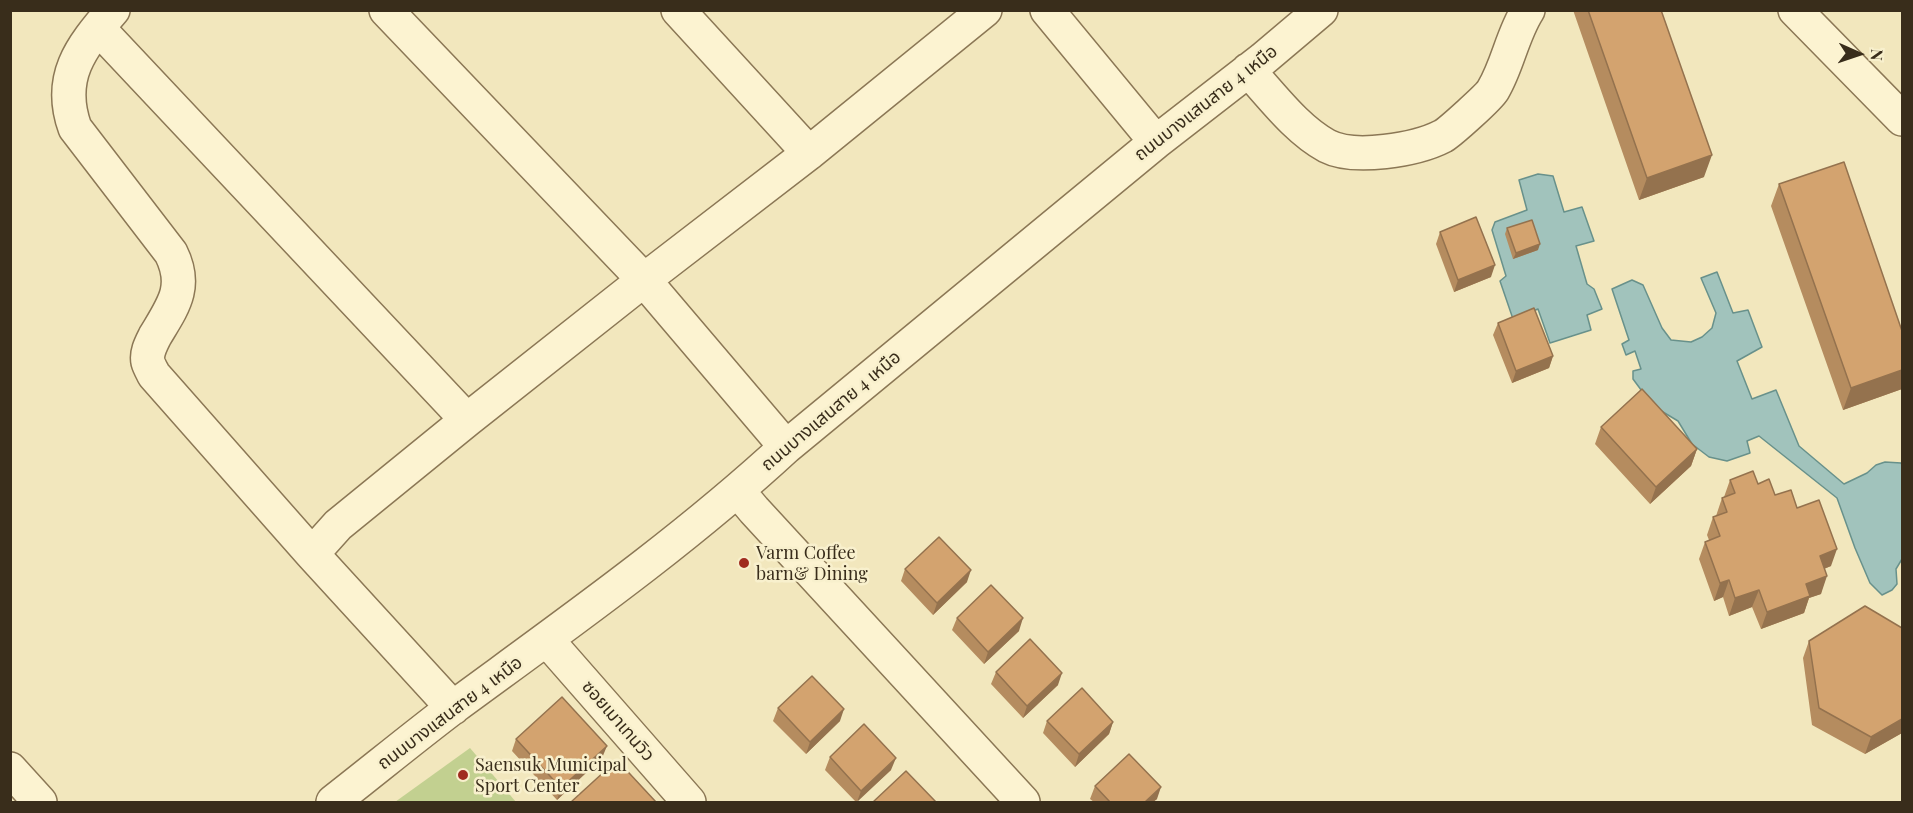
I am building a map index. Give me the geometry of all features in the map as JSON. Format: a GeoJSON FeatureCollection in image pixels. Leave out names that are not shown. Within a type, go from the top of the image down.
{"type":"FeatureCollection","features":[{"type":"Feature","properties":{"kind":"street"},"geometry":{"type":"LineString","coordinates":[[386,10],[644,280],[786,447]]}},
{"type":"Feature","properties":{"kind":"street"},"geometry":{"type":"LineString","coordinates":[[678,10],[809,153]]}},
{"type":"Feature","properties":{"kind":"street"},"geometry":{"type":"LineString","coordinates":[[312,554],[338,525],[467,420],[809,153],[985,10]]}},
{"type":"Feature","properties":{"kind":"street"},"geometry":{"type":"LineString","coordinates":[[1047,10],[1156,142]]}},
{"type":"Feature","properties":{"kind":"street","name":"ถนนบางแสนสาย 4 เหนือ"},"geometry":{"type":"LineString","coordinates":[[333,802],[453,708],[547,640],[738,490],[786,447],[1156,142],[1256,65],[1321,10]]}},
{"type":"Feature","properties":{"kind":"street"},"geometry":{"type":"LineString","coordinates":[[1256,65],[1308,117],[1328,147],[1358,154],[1404,149],[1444,136],[1492,91],[1528,10]]}},
{"type":"Feature","properties":{"kind":"street"},"geometry":{"type":"LineString","coordinates":[[1795,10],[1902,119]]}},
{"type":"Feature","properties":{"kind":"street"},"geometry":{"type":"LineString","coordinates":[[453,708],[312,554],[154,375],[148,362],[149,347],[175,302],[180,279],[177,265],[171,253],[75,128],[69,111],[70,75],[79,56],[105,19],[467,420]]}},
{"type":"Feature","properties":{"kind":"street"},"geometry":{"type":"LineString","coordinates":[[738,490],[1023,802]]}},
{"type":"Feature","properties":{"kind":"street","name":"ซอยเมาเทนวิว"},"geometry":{"type":"LineString","coordinates":[[547,640],[689,802]]}},
{"type":"Feature","properties":{"kind":"street"},"geometry":{"type":"LineString","coordinates":[[10,769],[40,802]]}},
{"type":"Feature","properties":{"kind":"green space","name":"Saensuk Municipal Sport Center"},"geometry":{"type":"Polygon","coordinates":[[[470,748],[516,802],[395,802],[470,748]]]}},
{"type":"Feature","properties":{"kind":"water"},"geometry":{"type":"Polygon","coordinates":[[[1538,174],[1553,176],[1564,212],[1582,207],[1594,241],[1576,246],[1587,284],[1594,289],[1602,309],[1587,315],[1591,330],[1550,343],[1538,309],[1513,319],[1500,281],[1506,276],[1492,230],[1495,222],[1527,210],[1519,180],[1538,174]]]}},
{"type":"Feature","properties":{"kind":"water"},"geometry":{"type":"Polygon","coordinates":[[[1717,272],[1733,313],[1748,310],[1762,347],[1737,361],[1752,399],[1776,390],[1799,446],[1844,484],[1867,473],[1876,465],[1885,462],[1901,463],[1902,559],[1896,569],[1897,584],[1892,590],[1882,595],[1870,583],[1837,498],[1759,436],[1747,441],[1750,453],[1727,461],[1709,457],[1692,444],[1678,421],[1653,406],[1633,379],[1633,371],[1641,369],[1635,351],[1626,355],[1622,344],[1629,340],[1612,289],[1632,280],[1643,285],[1662,328],[1671,340],[1691,342],[1702,337],[1712,328],[1716,313],[1701,278],[1717,272]]]}},
{"type":"Feature","properties":{"kind":"building"},"geometry":{"type":"Polygon","coordinates":[[[1588,10],[1661,10],[1712,155],[1647,178],[1588,10]]]}},
{"type":"Feature","properties":{"kind":"building"},"geometry":{"type":"Polygon","coordinates":[[[1844,162],[1902,331],[1902,370],[1851,388],[1779,184],[1844,162]]]}},
{"type":"Feature","properties":{"kind":"building"},"geometry":{"type":"Polygon","coordinates":[[[1476,217],[1495,265],[1458,280],[1440,232],[1476,217]]]}},
{"type":"Feature","properties":{"kind":"building"},"geometry":{"type":"Polygon","coordinates":[[[1532,220],[1540,244],[1516,253],[1507,228],[1532,220]]]}},
{"type":"Feature","properties":{"kind":"building"},"geometry":{"type":"Polygon","coordinates":[[[1534,308],[1553,356],[1516,371],[1498,323],[1534,308]]]}},
{"type":"Feature","properties":{"kind":"building"},"geometry":{"type":"Polygon","coordinates":[[[1642,389],[1697,449],[1656,487],[1601,427],[1642,389]]]}},
{"type":"Feature","properties":{"kind":"building"},"geometry":{"type":"Polygon","coordinates":[[[1753,471],[1758,484],[1769,479],[1775,495],[1791,490],[1797,508],[1819,500],[1837,549],[1820,556],[1827,576],[1806,584],[1810,596],[1767,612],[1759,590],[1735,598],[1729,580],[1720,583],[1705,542],[1720,536],[1713,517],[1727,512],[1722,498],[1735,493],[1730,480],[1753,471]]]}},
{"type":"Feature","properties":{"kind":"building"},"geometry":{"type":"Polygon","coordinates":[[[939,537],[971,570],[937,603],[905,569],[939,537]]]}},
{"type":"Feature","properties":{"kind":"building"},"geometry":{"type":"Polygon","coordinates":[[[991,585],[1023,618],[988,652],[957,618],[991,585]]]}},
{"type":"Feature","properties":{"kind":"building"},"geometry":{"type":"Polygon","coordinates":[[[1865,606],[1902,628],[1902,719],[1871,737],[1819,708],[1809,641],[1865,606]]]}},
{"type":"Feature","properties":{"kind":"building"},"geometry":{"type":"Polygon","coordinates":[[[1030,639],[1062,673],[1027,706],[996,672],[1030,639]]]}},
{"type":"Feature","properties":{"kind":"building"},"geometry":{"type":"Polygon","coordinates":[[[812,676],[844,709],[810,742],[778,708],[812,676]]]}},
{"type":"Feature","properties":{"kind":"building"},"geometry":{"type":"Polygon","coordinates":[[[1082,688],[1113,722],[1079,754],[1047,721],[1082,688]]]}},
{"type":"Feature","properties":{"kind":"building"},"geometry":{"type":"Polygon","coordinates":[[[562,697],[607,746],[561,788],[516,739],[562,697]]]}},
{"type":"Feature","properties":{"kind":"building"},"geometry":{"type":"Polygon","coordinates":[[[864,724],[896,758],[861,791],[830,757],[864,724]]]}},
{"type":"Feature","properties":{"kind":"building"},"geometry":{"type":"Polygon","coordinates":[[[1129,754],[1161,787],[1145,802],[1110,802],[1095,786],[1129,754]]]}},
{"type":"Feature","properties":{"kind":"building"},"geometry":{"type":"Polygon","coordinates":[[[617,760],[656,802],[571,802],[617,760]]]}},
{"type":"Feature","properties":{"kind":"building"},"geometry":{"type":"Polygon","coordinates":[[[906,771],[936,802],[873,802],[906,771]]]}},
{"type":"Feature","properties":{"kind":"place","name":"Varm Coffee barn& Dining"},"geometry":{"type":"Point","coordinates":[744,563]}},
{"type":"Feature","properties":{"kind":"place","name":"Saensuk Municipal Sport Center"},"geometry":{"type":"Point","coordinates":[463,775]}}]}
